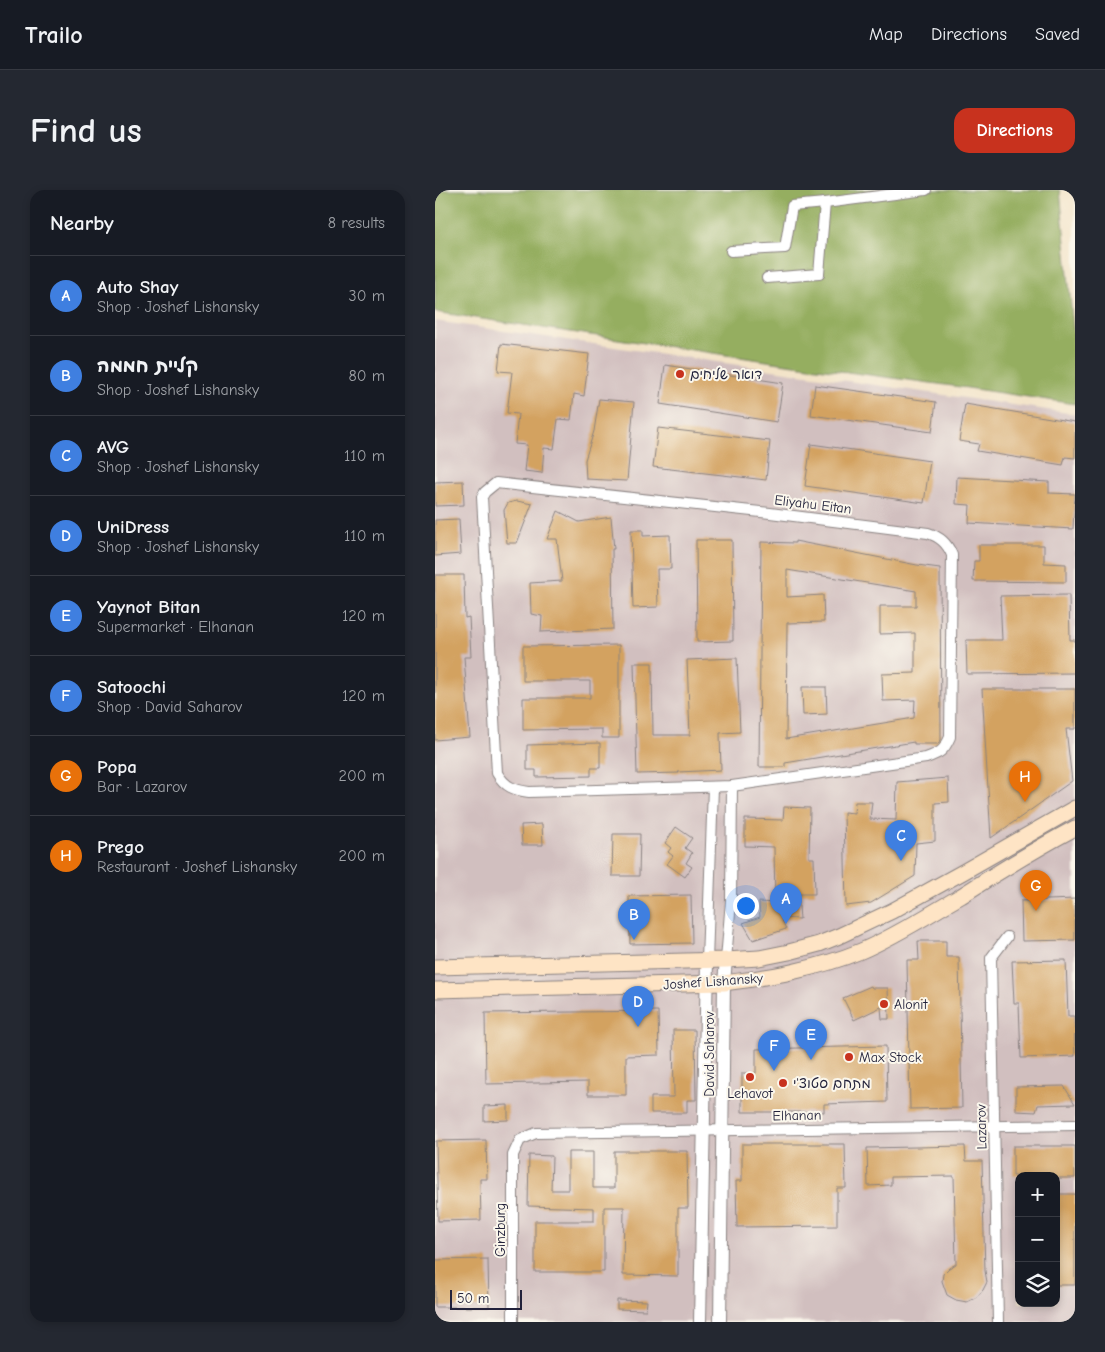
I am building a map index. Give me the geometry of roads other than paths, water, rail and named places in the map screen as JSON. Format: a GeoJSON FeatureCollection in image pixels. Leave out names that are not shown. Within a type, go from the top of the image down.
{"type":"FeatureCollection","features":[{"type":"Feature","properties":{"kind":"main road","name":"Joshef Lishansky"},"geometry":{"type":"LineString","coordinates":[[435,967],[707,961],[759,958],[789,952],[819,944],[892,911],[1075,808]]}},
{"type":"Feature","properties":{"kind":"main road","name":"Joshef Lishansky"},"geometry":{"type":"LineString","coordinates":[[435,990],[724,983],[771,977],[801,970],[861,951],[892,937],[1075,828]]}},
{"type":"Feature","properties":{"kind":"main road"},"geometry":{"type":"LineString","coordinates":[[1051,841],[1075,842]]}},
{"type":"Feature","properties":{"kind":"street"},"geometry":{"type":"LineString","coordinates":[[731,251],[785,248],[792,206],[926,190]]}},
{"type":"Feature","properties":{"kind":"street"},"geometry":{"type":"LineString","coordinates":[[767,278],[819,274],[825,203]]}},
{"type":"Feature","properties":{"kind":"street","name":"Eliyahu Eitan"},"geometry":{"type":"LineString","coordinates":[[495,483],[770,513],[928,533],[938,536],[949,548],[952,554],[950,737],[940,753],[926,758],[732,786],[713,787],[529,792],[507,786],[501,780],[497,773],[482,497],[495,483]]}},
{"type":"Feature","properties":{"kind":"street","name":"David Saharov"},"geometry":{"type":"LineString","coordinates":[[720,1322],[724,983],[731,900],[732,786]]}},
{"type":"Feature","properties":{"kind":"street","name":"David Saharov"},"geometry":{"type":"LineString","coordinates":[[700,1322],[706,983],[713,787]]}},
{"type":"Feature","properties":{"kind":"street","name":"Lazarov"},"geometry":{"type":"LineString","coordinates":[[998,1322],[991,958],[1007,937]]}},
{"type":"Feature","properties":{"kind":"street","name":"Elhanan"},"geometry":{"type":"LineString","coordinates":[[520,1140],[536,1133],[723,1129],[1075,1126]]}},
{"type":"Feature","properties":{"kind":"street","name":"Ginzburg"},"geometry":{"type":"LineString","coordinates":[[513,1322],[513,1155],[520,1140]]}},
{"type":"Feature","properties":{"kind":"place","name":"דואר שליחים"},"geometry":{"type":"Point","coordinates":[680,374]}},
{"type":"Feature","properties":{"kind":"place","name":"Prego"},"geometry":{"type":"Point","coordinates":[1025,802]}},
{"type":"Feature","properties":{"kind":"place","name":"AVG"},"geometry":{"type":"Point","coordinates":[901,861]}},
{"type":"Feature","properties":{"kind":"place","name":"Popa"},"geometry":{"type":"Point","coordinates":[1036,911]}},
{"type":"Feature","properties":{"kind":"place","name":"Auto Shay"},"geometry":{"type":"Point","coordinates":[786,924]}},
{"type":"Feature","properties":{"kind":"place","name":"קליית חממה"},"geometry":{"type":"Point","coordinates":[634,940]}},
{"type":"Feature","properties":{"kind":"place","name":"Alonit"},"geometry":{"type":"Point","coordinates":[884,1004]}},
{"type":"Feature","properties":{"kind":"place","name":"UniDress"},"geometry":{"type":"Point","coordinates":[638,1027]}},
{"type":"Feature","properties":{"kind":"place","name":"Max Stock"},"geometry":{"type":"Point","coordinates":[849,1057]}},
{"type":"Feature","properties":{"kind":"place","name":"Yaynot Bitan"},"geometry":{"type":"Point","coordinates":[811,1060]}},
{"type":"Feature","properties":{"kind":"place","name":"Satoochi"},"geometry":{"type":"Point","coordinates":[774,1071]}},
{"type":"Feature","properties":{"kind":"place","name":"Lehavot"},"geometry":{"type":"Point","coordinates":[750,1077]}},
{"type":"Feature","properties":{"kind":"place","name":"מתחם סטוצ'י"},"geometry":{"type":"Point","coordinates":[783,1083]}}]}
